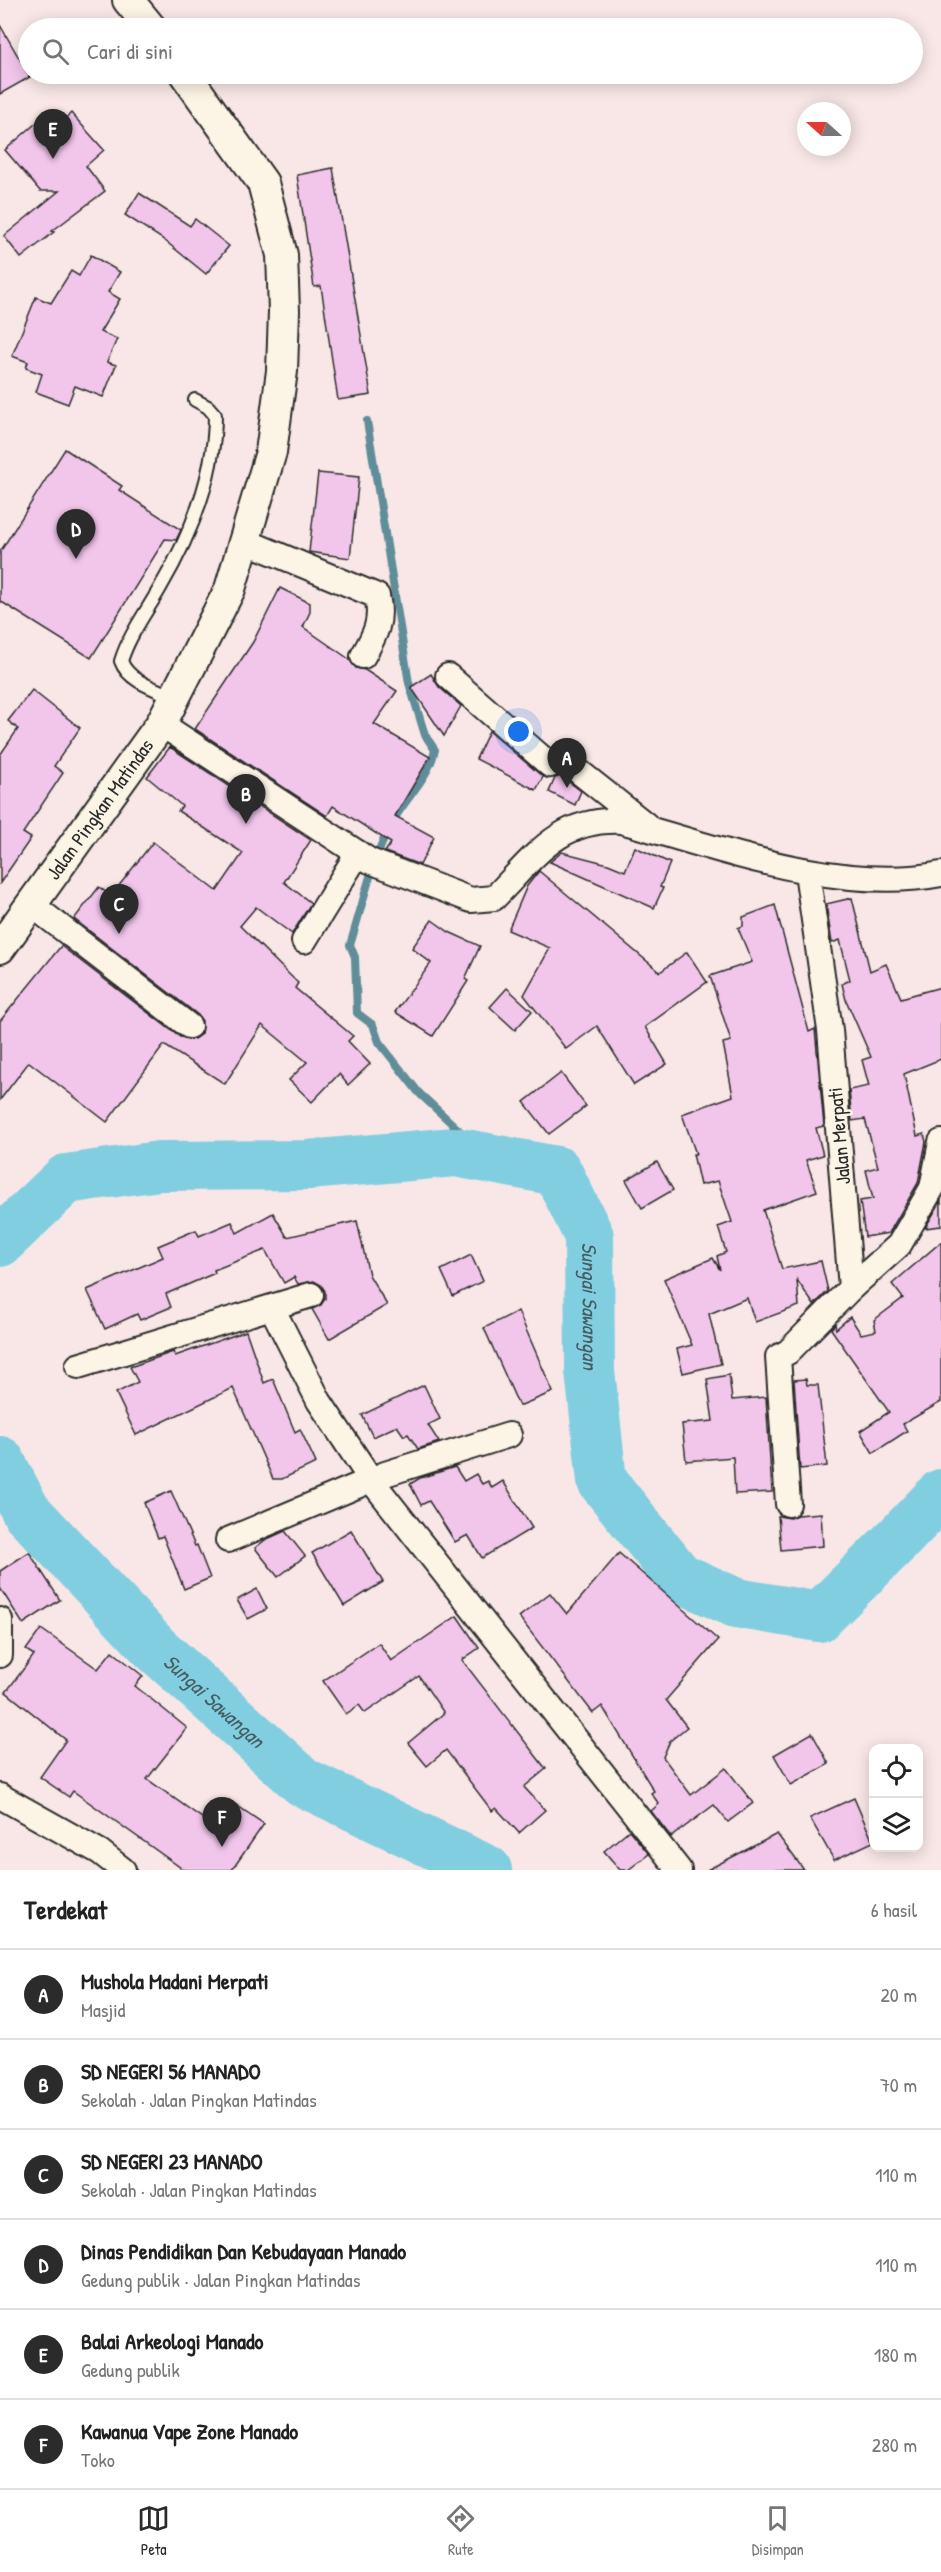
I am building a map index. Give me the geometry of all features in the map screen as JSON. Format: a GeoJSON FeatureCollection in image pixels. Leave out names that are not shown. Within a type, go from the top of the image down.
{"type":"FeatureCollection","features":[{"type":"Feature","properties":{"kind":"street"},"geometry":{"type":"LineString","coordinates":[[128,0],[143,18]]}},
{"type":"Feature","properties":{"kind":"street","name":"Jalan Pingkan Matindas"},"geometry":{"type":"LineString","coordinates":[[0,948],[168,711],[230,589],[271,452],[282,370],[284,311],[282,255],[263,183],[192,84]]}},
{"type":"Feature","properties":{"kind":"street"},"geometry":{"type":"LineString","coordinates":[[245,541],[377,596],[380,611],[376,633],[363,656]]}},
{"type":"Feature","properties":{"kind":"street"},"geometry":{"type":"LineString","coordinates":[[448,676],[550,765],[563,759],[653,830]]}},
{"type":"Feature","properties":{"kind":"street"},"geometry":{"type":"LineString","coordinates":[[168,711],[364,857],[471,900],[494,898],[544,846],[576,826],[603,820],[621,821],[807,872],[910,880],[941,874]]}},
{"type":"Feature","properties":{"kind":"street"},"geometry":{"type":"LineString","coordinates":[[304,941],[364,857]]}},
{"type":"Feature","properties":{"kind":"street","name":"Jalan Merpati"},"geometry":{"type":"LineString","coordinates":[[807,872],[830,1030],[851,1288]]}},
{"type":"Feature","properties":{"kind":"street"},"geometry":{"type":"LineString","coordinates":[[32,905],[189,1026]]}},
{"type":"Feature","properties":{"kind":"street"},"geometry":{"type":"LineString","coordinates":[[788,1504],[778,1357],[788,1352],[851,1288],[898,1245],[932,1188],[941,1142]]}},
{"type":"Feature","properties":{"kind":"street"},"geometry":{"type":"LineString","coordinates":[[78,1366],[311,1295]]}},
{"type":"Feature","properties":{"kind":"street"},"geometry":{"type":"LineString","coordinates":[[272,1308],[319,1401],[371,1480],[679,1870]]}},
{"type":"Feature","properties":{"kind":"street"},"geometry":{"type":"LineString","coordinates":[[228,1540],[385,1474],[508,1435]]}},
{"type":"Feature","properties":{"kind":"street"},"geometry":{"type":"LineString","coordinates":[[0,1620],[0,1655]]}},
{"type":"Feature","properties":{"kind":"street"},"geometry":{"type":"LineString","coordinates":[[0,1796],[94,1861],[123,1870]]}},
{"type":"Feature","properties":{"kind":"lane"},"geometry":{"type":"LineString","coordinates":[[168,711],[138,680],[124,670],[121,661],[184,548],[198,508],[211,461],[215,415],[208,407],[195,400]]}},
{"type":"Feature","properties":{"kind":"building"},"geometry":{"type":"Polygon","coordinates":[[[0,25],[18,56],[18,84],[0,94],[0,25]]]}},
{"type":"Feature","properties":{"kind":"building"},"geometry":{"type":"Polygon","coordinates":[[[71,113],[104,150],[86,166],[105,191],[21,258],[4,236],[59,191],[40,191],[5,150],[42,118],[53,130],[71,113]]]}},
{"type":"Feature","properties":{"kind":"building"},"geometry":{"type":"Polygon","coordinates":[[[333,168],[371,395],[338,400],[321,286],[314,287],[297,175],[333,168]]]}},
{"type":"Feature","properties":{"kind":"building"},"geometry":{"type":"Polygon","coordinates":[[[139,193],[190,226],[195,219],[229,246],[206,274],[164,240],[125,215],[139,193]]]}},
{"type":"Feature","properties":{"kind":"building"},"geometry":{"type":"Polygon","coordinates":[[[91,255],[120,272],[108,292],[120,299],[100,332],[117,339],[107,362],[116,365],[103,397],[75,386],[68,404],[36,392],[42,374],[26,368],[28,362],[12,356],[36,297],[51,303],[71,271],[79,276],[91,255]]]}},
{"type":"Feature","properties":{"kind":"building"},"geometry":{"type":"Polygon","coordinates":[[[65,449],[122,486],[119,490],[181,530],[176,540],[165,539],[91,658],[0,601],[0,552],[65,449]]]}},
{"type":"Feature","properties":{"kind":"building"},"geometry":{"type":"Polygon","coordinates":[[[318,473],[359,477],[350,558],[309,552],[318,473]]]}},
{"type":"Feature","properties":{"kind":"building"},"geometry":{"type":"Polygon","coordinates":[[[280,588],[310,603],[310,612],[303,627],[349,659],[356,668],[365,670],[397,691],[374,724],[430,757],[395,816],[434,837],[420,865],[385,852],[391,843],[333,806],[327,816],[195,729],[253,642],[280,588]]]}},
{"type":"Feature","properties":{"kind":"building"},"geometry":{"type":"Polygon","coordinates":[[[431,674],[439,687],[461,706],[444,736],[411,687],[431,674]]]}},
{"type":"Feature","properties":{"kind":"building"},"geometry":{"type":"Polygon","coordinates":[[[32,690],[80,728],[54,766],[63,773],[23,833],[31,838],[0,883],[0,755],[18,729],[8,721],[32,690]]]}},
{"type":"Feature","properties":{"kind":"building"},"geometry":{"type":"Polygon","coordinates":[[[489,731],[543,777],[536,790],[476,759],[489,731]]]}},
{"type":"Feature","properties":{"kind":"building"},"geometry":{"type":"Polygon","coordinates":[[[170,747],[311,840],[284,882],[311,903],[292,934],[256,907],[240,926],[298,983],[295,988],[353,1036],[348,1041],[370,1064],[348,1085],[339,1074],[312,1102],[289,1080],[307,1062],[262,1025],[225,1084],[164,1045],[107,1122],[29,1062],[0,1100],[0,1021],[61,946],[180,1037],[194,1039],[201,1034],[202,1021],[198,1015],[74,919],[99,887],[111,896],[153,842],[217,891],[243,853],[178,811],[182,806],[147,777],[170,747]]]}},
{"type":"Feature","properties":{"kind":"building"},"geometry":{"type":"Polygon","coordinates":[[[561,776],[581,791],[575,805],[549,792],[555,778],[561,776]]]}},
{"type":"Feature","properties":{"kind":"building"},"geometry":{"type":"Polygon","coordinates":[[[635,847],[670,863],[654,908],[550,862],[562,852],[625,871],[635,847]]]}},
{"type":"Feature","properties":{"kind":"building"},"geometry":{"type":"Polygon","coordinates":[[[539,871],[660,972],[687,952],[707,982],[645,1027],[667,1064],[634,1085],[597,1026],[566,1049],[524,995],[550,948],[508,930],[527,886],[539,871]]]}},
{"type":"Feature","properties":{"kind":"building"},"geometry":{"type":"Polygon","coordinates":[[[852,898],[870,971],[886,964],[901,998],[941,987],[941,1059],[904,1074],[917,1136],[924,1134],[926,1142],[918,1183],[889,1233],[865,1237],[860,1201],[873,1199],[866,1170],[878,1167],[865,1119],[852,1121],[849,1090],[869,1086],[862,1060],[871,1057],[846,1000],[842,984],[850,980],[840,940],[832,943],[826,904],[852,898]]]}},
{"type":"Feature","properties":{"kind":"building"},"geometry":{"type":"Polygon","coordinates":[[[775,905],[809,1032],[815,1029],[824,1126],[816,1128],[823,1155],[806,1160],[817,1191],[763,1210],[782,1269],[821,1261],[828,1291],[814,1305],[797,1280],[799,1306],[755,1322],[747,1298],[709,1314],[721,1364],[683,1373],[677,1349],[692,1345],[664,1279],[713,1258],[720,1270],[717,1256],[726,1252],[718,1227],[732,1222],[718,1181],[700,1185],[693,1154],[696,1154],[682,1114],[733,1096],[723,1043],[731,1041],[710,976],[752,962],[738,928],[743,926],[743,917],[775,905]]]}},
{"type":"Feature","properties":{"kind":"building"},"geometry":{"type":"Polygon","coordinates":[[[432,920],[449,932],[480,946],[465,979],[468,981],[433,1036],[395,1012],[431,963],[412,948],[432,920]]]}},
{"type":"Feature","properties":{"kind":"building"},"geometry":{"type":"Polygon","coordinates":[[[507,988],[532,1011],[515,1030],[490,1007],[507,988]]]}},
{"type":"Feature","properties":{"kind":"building"},"geometry":{"type":"Polygon","coordinates":[[[561,1073],[586,1106],[549,1134],[524,1102],[561,1073]]]}},
{"type":"Feature","properties":{"kind":"building"},"geometry":{"type":"Polygon","coordinates":[[[657,1162],[673,1190],[642,1208],[626,1180],[657,1162]]]}},
{"type":"Feature","properties":{"kind":"building"},"geometry":{"type":"Polygon","coordinates":[[[941,1201],[941,1226],[925,1228],[941,1201]]]}},
{"type":"Feature","properties":{"kind":"building"},"geometry":{"type":"Polygon","coordinates":[[[273,1213],[287,1237],[357,1221],[369,1275],[387,1305],[329,1339],[312,1309],[321,1305],[325,1299],[325,1291],[321,1285],[314,1281],[298,1284],[294,1277],[284,1283],[265,1250],[214,1270],[215,1273],[166,1294],[171,1307],[140,1320],[137,1314],[105,1329],[87,1290],[163,1257],[158,1246],[196,1230],[199,1236],[232,1222],[237,1233],[273,1213]]]}},
{"type":"Feature","properties":{"kind":"building"},"geometry":{"type":"Polygon","coordinates":[[[941,1242],[941,1402],[903,1424],[907,1431],[873,1453],[860,1431],[889,1412],[831,1329],[835,1324],[836,1329],[850,1317],[861,1334],[876,1331],[874,1320],[903,1298],[892,1284],[941,1242]]]}},
{"type":"Feature","properties":{"kind":"building"},"geometry":{"type":"Polygon","coordinates":[[[471,1255],[483,1281],[453,1296],[441,1270],[471,1255]]]}},
{"type":"Feature","properties":{"kind":"building"},"geometry":{"type":"Polygon","coordinates":[[[518,1311],[553,1392],[519,1406],[484,1328],[518,1311]]]}},
{"type":"Feature","properties":{"kind":"building"},"geometry":{"type":"Polygon","coordinates":[[[246,1331],[264,1383],[273,1379],[295,1432],[300,1429],[316,1463],[282,1479],[273,1479],[233,1388],[136,1435],[116,1393],[138,1382],[130,1367],[173,1352],[175,1356],[246,1331]]]}},
{"type":"Feature","properties":{"kind":"building"},"geometry":{"type":"Polygon","coordinates":[[[729,1375],[732,1400],[766,1397],[772,1492],[735,1494],[733,1457],[686,1461],[682,1424],[713,1421],[707,1379],[729,1375]]]}},
{"type":"Feature","properties":{"kind":"building"},"geometry":{"type":"Polygon","coordinates":[[[806,1379],[807,1385],[818,1385],[827,1466],[800,1469],[794,1380],[806,1379]]]}},
{"type":"Feature","properties":{"kind":"building"},"geometry":{"type":"Polygon","coordinates":[[[424,1385],[440,1419],[428,1425],[439,1442],[418,1449],[408,1434],[404,1436],[397,1426],[373,1437],[362,1415],[424,1385]]]}},
{"type":"Feature","properties":{"kind":"building"},"geometry":{"type":"Polygon","coordinates":[[[455,1467],[464,1481],[476,1474],[482,1484],[488,1481],[492,1488],[503,1481],[532,1528],[482,1558],[468,1535],[455,1542],[429,1501],[421,1505],[410,1484],[420,1478],[455,1467]]]}},
{"type":"Feature","properties":{"kind":"building"},"geometry":{"type":"Polygon","coordinates":[[[171,1491],[210,1578],[184,1589],[163,1536],[158,1538],[144,1503],[171,1491]]]}},
{"type":"Feature","properties":{"kind":"building"},"geometry":{"type":"Polygon","coordinates":[[[821,1513],[823,1546],[781,1550],[778,1516],[790,1518],[797,1515],[821,1513]]]}},
{"type":"Feature","properties":{"kind":"building"},"geometry":{"type":"Polygon","coordinates":[[[351,1530],[383,1582],[344,1606],[312,1553],[351,1530]]]}},
{"type":"Feature","properties":{"kind":"building"},"geometry":{"type":"Polygon","coordinates":[[[285,1531],[305,1556],[278,1577],[255,1548],[265,1540],[285,1531]]]}},
{"type":"Feature","properties":{"kind":"building"},"geometry":{"type":"Polygon","coordinates":[[[29,1552],[60,1600],[23,1624],[0,1588],[0,1571],[29,1552]]]}},
{"type":"Feature","properties":{"kind":"building"},"geometry":{"type":"Polygon","coordinates":[[[619,1553],[718,1640],[666,1700],[687,1727],[670,1741],[663,1757],[691,1795],[726,1768],[753,1803],[728,1822],[714,1805],[671,1837],[651,1811],[659,1804],[651,1793],[654,1791],[602,1706],[593,1713],[519,1617],[550,1593],[567,1614],[619,1553]]]}},
{"type":"Feature","properties":{"kind":"building"},"geometry":{"type":"Polygon","coordinates":[[[257,1589],[267,1609],[248,1619],[237,1600],[257,1589]]]}},
{"type":"Feature","properties":{"kind":"building"},"geometry":{"type":"Polygon","coordinates":[[[457,1616],[479,1648],[462,1660],[546,1769],[524,1787],[545,1810],[519,1833],[496,1808],[492,1811],[446,1750],[427,1766],[408,1743],[444,1713],[419,1676],[365,1713],[359,1705],[346,1714],[323,1681],[379,1643],[391,1661],[457,1616]]]}},
{"type":"Feature","properties":{"kind":"building"},"geometry":{"type":"Polygon","coordinates":[[[41,1629],[98,1669],[112,1651],[143,1676],[135,1686],[187,1728],[147,1779],[212,1825],[229,1800],[264,1824],[232,1870],[184,1870],[73,1791],[69,1797],[40,1777],[66,1740],[6,1692],[34,1655],[26,1650],[41,1629]]]}},
{"type":"Feature","properties":{"kind":"building"},"geometry":{"type":"Polygon","coordinates":[[[812,1733],[829,1764],[791,1785],[774,1755],[812,1733]]]}},
{"type":"Feature","properties":{"kind":"building"},"geometry":{"type":"Polygon","coordinates":[[[854,1798],[869,1833],[869,1844],[834,1860],[810,1818],[854,1798]]]}},
{"type":"Feature","properties":{"kind":"building"},"geometry":{"type":"Polygon","coordinates":[[[629,1830],[649,1854],[628,1870],[620,1870],[604,1851],[629,1830]]]}},
{"type":"Feature","properties":{"kind":"building"},"geometry":{"type":"Polygon","coordinates":[[[777,1834],[804,1870],[707,1870],[777,1834]]]}},
{"type":"Feature","properties":{"kind":"waterway"},"geometry":{"type":"LineString","coordinates":[[367,421],[409,683],[425,735],[435,750],[423,778],[393,821],[379,850],[368,882],[350,945],[355,957],[357,1013],[373,1025],[379,1042],[419,1093],[489,1158]]}},
{"type":"Feature","properties":{"kind":"waterway","name":"Sungai Sawangan"},"geometry":{"type":"LineString","coordinates":[[0,1242],[66,1179],[159,1166],[308,1165],[455,1152],[557,1171],[589,1236],[590,1371],[602,1481],[679,1577],[736,1603],[819,1617],[941,1494]]}},
{"type":"Feature","properties":{"kind":"waterway","name":"Sungai Sawangan"},"geometry":{"type":"LineString","coordinates":[[0,1461],[26,1511],[155,1648],[303,1782],[487,1870]]}},
{"type":"Feature","properties":{"kind":"place","name":"Balai Arkeologi Manado"},"geometry":{"type":"Point","coordinates":[53,159]}},
{"type":"Feature","properties":{"kind":"place","name":"Dinas Pendidikan Dan Kebudayaan Manado"},"geometry":{"type":"Point","coordinates":[76,559]}},
{"type":"Feature","properties":{"kind":"place","name":"Mushola Madani Merpati"},"geometry":{"type":"Point","coordinates":[567,788]}},
{"type":"Feature","properties":{"kind":"place","name":"SD NEGERI 56 MANADO"},"geometry":{"type":"Point","coordinates":[246,824]}},
{"type":"Feature","properties":{"kind":"place","name":"SD NEGERI 23 MANADO"},"geometry":{"type":"Point","coordinates":[119,934]}},
{"type":"Feature","properties":{"kind":"place","name":"Kawanua Vape Zone Manado"},"geometry":{"type":"Point","coordinates":[222,1847]}}]}
